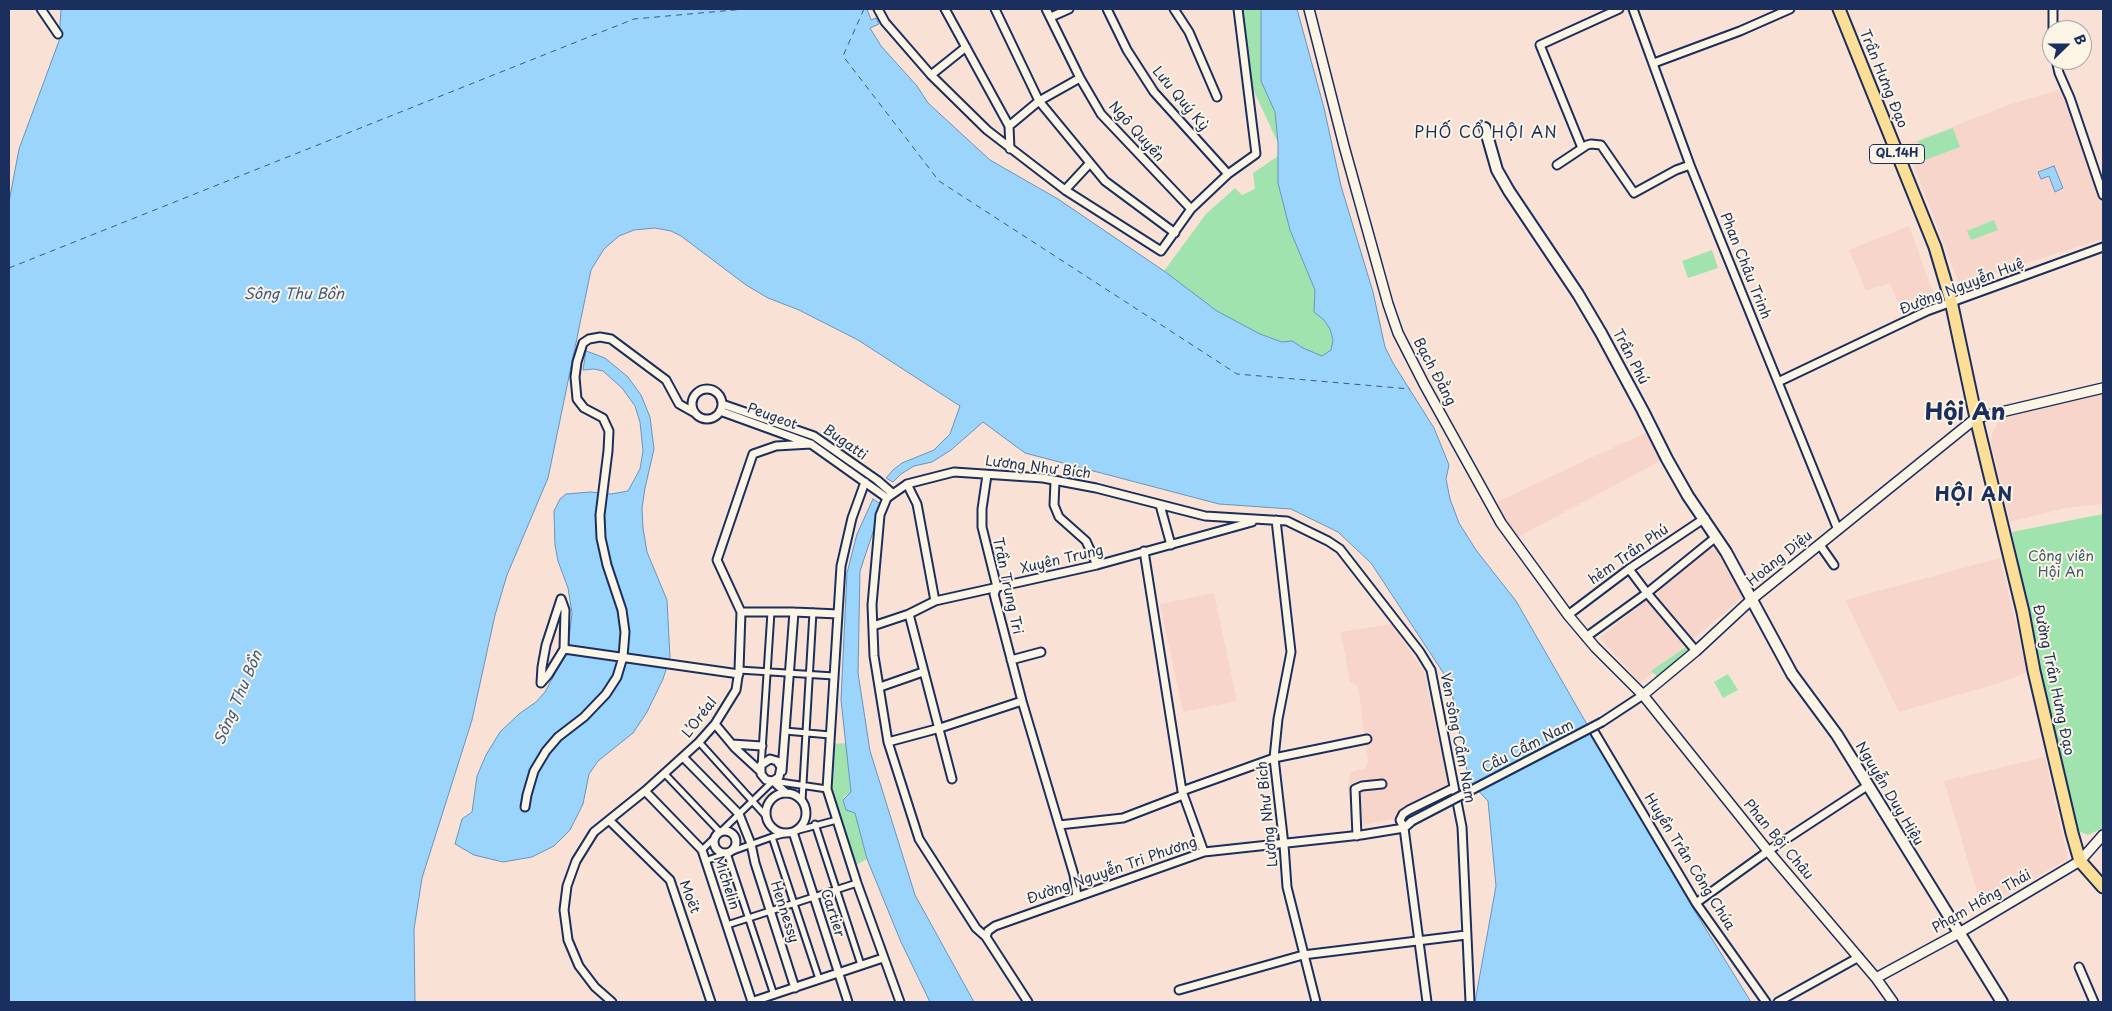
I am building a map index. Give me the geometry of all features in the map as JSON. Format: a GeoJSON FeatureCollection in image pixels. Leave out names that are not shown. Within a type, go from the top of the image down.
{"type":"FeatureCollection","features":[{"type":"Feature","properties":{"kind":"main road","name":"Trần Hưng Đạo"},"geometry":{"type":"LineString","coordinates":[[1839,9],[1934,247],[1951,301]]}},
{"type":"Feature","properties":{"kind":"main road","name":"Trần Phú"},"geometry":{"type":"LineString","coordinates":[[1485,128],[1497,170],[1578,294],[1643,410],[1666,459],[1688,496],[1705,518],[1752,599]]}},
{"type":"Feature","properties":{"kind":"main road","name":"Đường Trần Hưng Đạo"},"geometry":{"type":"LineString","coordinates":[[1951,301],[1976,418],[2023,612],[2036,681],[2080,860]]}},
{"type":"Feature","properties":{"kind":"main road","name":"Nguyễn Duy Hiệu"},"geometry":{"type":"LineString","coordinates":[[1752,599],[1792,674],[1837,735],[2002,1002]]}},
{"type":"Feature","properties":{"kind":"main road","name":"QL.14H"},"geometry":{"type":"LineString","coordinates":[[2080,860],[2103,887]]}},
{"type":"Feature","properties":{"kind":"street"},"geometry":{"type":"LineString","coordinates":[[41,9],[58,34]]}},
{"type":"Feature","properties":{"kind":"street"},"geometry":{"type":"LineString","coordinates":[[878,9],[885,22],[931,75],[980,124],[1065,190],[1161,251],[1191,209],[1228,174],[1256,154],[1238,9]]}},
{"type":"Feature","properties":{"kind":"street"},"geometry":{"type":"LineString","coordinates":[[945,9],[1009,126],[1010,149]]}},
{"type":"Feature","properties":{"kind":"street"},"geometry":{"type":"LineString","coordinates":[[995,9],[1039,101],[1106,181],[1175,233]]}},
{"type":"Feature","properties":{"kind":"street","name":"Ngô Quyền"},"geometry":{"type":"LineString","coordinates":[[1046,9],[1080,78],[1101,114],[1191,209]]}},
{"type":"Feature","properties":{"kind":"street"},"geometry":{"type":"LineString","coordinates":[[1050,17],[1069,9]]}},
{"type":"Feature","properties":{"kind":"street","name":"Lưu Quý Kỳ"},"geometry":{"type":"LineString","coordinates":[[1107,9],[1127,50],[1154,92],[1228,174]]}},
{"type":"Feature","properties":{"kind":"street"},"geometry":{"type":"LineString","coordinates":[[1174,9],[1184,21],[1217,97]]}},
{"type":"Feature","properties":{"kind":"street","name":"Bạch Đằng"},"geometry":{"type":"LineString","coordinates":[[1308,9],[1351,173],[1388,304],[1398,332],[1424,384],[1501,523],[1568,615],[1643,695]]}},
{"type":"Feature","properties":{"kind":"street"},"geometry":{"type":"LineString","coordinates":[[1582,148],[1540,45],[1619,9]]}},
{"type":"Feature","properties":{"kind":"street","name":"Phan Châu Trinh"},"geometry":{"type":"LineString","coordinates":[[1634,9],[1690,165],[1838,530]]}},
{"type":"Feature","properties":{"kind":"street"},"geometry":{"type":"LineString","coordinates":[[1654,63],[1740,32],[1790,9]]}},
{"type":"Feature","properties":{"kind":"street"},"geometry":{"type":"LineString","coordinates":[[931,75],[966,47]]}},
{"type":"Feature","properties":{"kind":"street"},"geometry":{"type":"LineString","coordinates":[[2058,70],[2070,98],[2103,195]]}},
{"type":"Feature","properties":{"kind":"street"},"geometry":{"type":"LineString","coordinates":[[1009,126],[1039,101],[1080,78]]}},
{"type":"Feature","properties":{"kind":"street"},"geometry":{"type":"LineString","coordinates":[[1557,165],[1591,144],[1601,146],[1634,193],[1676,170],[1690,165]]}},
{"type":"Feature","properties":{"kind":"street"},"geometry":{"type":"LineString","coordinates":[[1065,190],[1090,163]]}},
{"type":"Feature","properties":{"kind":"street","name":"Đường Nguyễn Huệ"},"geometry":{"type":"LineString","coordinates":[[1778,382],[1926,311],[2103,247]]}},
{"type":"Feature","properties":{"kind":"street"},"geometry":{"type":"LineString","coordinates":[[525,807],[532,777],[546,752],[558,738],[584,717],[606,694],[617,677],[622,657],[625,632],[622,610],[607,565],[600,522],[609,431],[603,418],[584,408],[577,399],[575,377],[577,362],[583,344],[589,339],[600,337],[615,342],[666,380],[679,404],[703,419],[713,418],[720,412],[721,398],[710,389],[700,391],[693,398],[692,403],[695,413]]}},
{"type":"Feature","properties":{"kind":"street"},"geometry":{"type":"LineString","coordinates":[[1976,418],[2103,388]]}},
{"type":"Feature","properties":{"kind":"street","name":"Bugatti"},"geometry":{"type":"LineString","coordinates":[[722,404],[814,436],[877,480],[890,496]]}},
{"type":"Feature","properties":{"kind":"street","name":"Peugeot"},"geometry":{"type":"LineString","coordinates":[[720,412],[810,444],[865,482],[890,496]]}},
{"type":"Feature","properties":{"kind":"street","name":"Hoàng Diệu"},"geometry":{"type":"LineString","coordinates":[[1602,722],[1643,695],[1752,599],[1976,418]]}},
{"type":"Feature","properties":{"kind":"street","name":"L’Oréal"},"geometry":{"type":"LineString","coordinates":[[612,1002],[595,987],[579,966],[568,940],[564,910],[567,886],[576,861],[594,832],[645,791],[699,742],[715,724],[736,690],[739,672],[741,612],[716,560],[753,454],[776,446],[810,444]]}},
{"type":"Feature","properties":{"kind":"street","name":"Lương Như Bích"},"geometry":{"type":"LineString","coordinates":[[890,496],[907,484],[954,472],[974,472],[987,475],[1043,478],[1096,488],[1204,516],[1257,521],[1276,520],[1291,652],[1278,718],[1274,758],[1287,887],[1316,1002]]}},
{"type":"Feature","properties":{"kind":"street","name":"Trần Trung Tri"},"geometry":{"type":"LineString","coordinates":[[987,475],[982,509],[982,527],[997,587],[994,594],[1022,701],[1074,875],[1077,897]]}},
{"type":"Feature","properties":{"kind":"street"},"geometry":{"type":"LineString","coordinates":[[1055,481],[1054,505],[1059,517],[1086,541],[1097,565]]}},
{"type":"Feature","properties":{"kind":"street"},"geometry":{"type":"LineString","coordinates":[[865,482],[852,518],[841,566],[828,789],[857,883],[900,1002]]}},
{"type":"Feature","properties":{"kind":"street"},"geometry":{"type":"LineString","coordinates":[[907,484],[917,504],[935,601]]}},
{"type":"Feature","properties":{"kind":"street"},"geometry":{"type":"LineString","coordinates":[[890,496],[880,515],[872,605],[874,656],[888,742],[919,838],[976,928],[986,937],[1028,1002]]}},
{"type":"Feature","properties":{"kind":"street"},"geometry":{"type":"LineString","coordinates":[[1160,505],[1171,545]]}},
{"type":"Feature","properties":{"kind":"street","name":"hẻm Trần Phú"},"geometry":{"type":"LineString","coordinates":[[1568,615],[1629,569],[1705,518]]}},
{"type":"Feature","properties":{"kind":"street","name":"Ven sông Cẩm Nam"},"geometry":{"type":"LineString","coordinates":[[1276,520],[1287,521],[1328,541],[1340,550],[1426,660],[1430,670],[1464,845],[1470,1002]]}},
{"type":"Feature","properties":{"kind":"street","name":"Xuyên Trung"},"geometry":{"type":"LineString","coordinates":[[873,626],[908,614],[935,601],[1097,565],[1257,521]]}},
{"type":"Feature","properties":{"kind":"street"},"geometry":{"type":"LineString","coordinates":[[1586,636],[1647,593],[1716,537]]}},
{"type":"Feature","properties":{"kind":"street"},"geometry":{"type":"LineString","coordinates":[[1820,545],[1834,565]]}},
{"type":"Feature","properties":{"kind":"street"},"geometry":{"type":"LineString","coordinates":[[1144,551],[1183,793],[1204,852]]}},
{"type":"Feature","properties":{"kind":"street"},"geometry":{"type":"LineString","coordinates":[[1629,569],[1696,650]]}},
{"type":"Feature","properties":{"kind":"street"},"geometry":{"type":"LineString","coordinates":[[561,599],[565,610],[564,649],[541,683],[546,644],[561,599]]}},
{"type":"Feature","properties":{"kind":"street"},"geometry":{"type":"LineString","coordinates":[[741,612],[838,614]]}},
{"type":"Feature","properties":{"kind":"street"},"geometry":{"type":"LineString","coordinates":[[760,771],[770,612]]}},
{"type":"Feature","properties":{"kind":"street"},"geometry":{"type":"LineString","coordinates":[[702,850],[779,777],[782,770],[794,612]]}},
{"type":"Feature","properties":{"kind":"street"},"geometry":{"type":"LineString","coordinates":[[699,742],[766,815],[770,826],[781,833],[793,832],[798,829],[805,819],[806,813],[802,801],[813,612]]}},
{"type":"Feature","properties":{"kind":"street"},"geometry":{"type":"LineString","coordinates":[[908,614],[940,728],[952,779]]}},
{"type":"Feature","properties":{"kind":"street"},"geometry":{"type":"LineString","coordinates":[[564,649],[739,672],[834,676]]}},
{"type":"Feature","properties":{"kind":"street"},"geometry":{"type":"LineString","coordinates":[[1011,660],[1040,652]]}},
{"type":"Feature","properties":{"kind":"street"},"geometry":{"type":"LineString","coordinates":[[880,687],[923,672]]}},
{"type":"Feature","properties":{"kind":"street","name":"Phan Bội Châu"},"geometry":{"type":"LineString","coordinates":[[1643,695],[1768,851],[1859,957],[1892,1002]]}},
{"type":"Feature","properties":{"kind":"street"},"geometry":{"type":"LineString","coordinates":[[888,742],[940,728],[1022,701]]}},
{"type":"Feature","properties":{"kind":"street","name":"Cầu Cẩm Nam"},"geometry":{"type":"LineString","coordinates":[[1404,828],[1412,821],[1602,722]]}},
{"type":"Feature","properties":{"kind":"street"},"geometry":{"type":"LineString","coordinates":[[715,724],[732,744],[760,771],[763,777],[773,781],[828,789]]}},
{"type":"Feature","properties":{"kind":"street"},"geometry":{"type":"LineString","coordinates":[[785,731],[830,735]]}},
{"type":"Feature","properties":{"kind":"street","name":"Huyền Trân Công Chúa"},"geometry":{"type":"LineString","coordinates":[[1595,733],[1696,903],[1766,1002]]}},
{"type":"Feature","properties":{"kind":"street"},"geometry":{"type":"LineString","coordinates":[[1059,825],[1123,818],[1274,758],[1367,738]]}},
{"type":"Feature","properties":{"kind":"street"},"geometry":{"type":"LineString","coordinates":[[732,744],[762,746]]}},
{"type":"Feature","properties":{"kind":"street"},"geometry":{"type":"LineString","coordinates":[[683,757],[739,814]]}},
{"type":"Feature","properties":{"kind":"street"},"geometry":{"type":"LineString","coordinates":[[760,771],[764,762],[770,760],[779,764],[782,770]]}},
{"type":"Feature","properties":{"kind":"street"},"geometry":{"type":"LineString","coordinates":[[664,773],[720,832],[730,833],[736,840],[735,847],[727,853],[720,853],[715,848],[714,840],[720,832]]}},
{"type":"Feature","properties":{"kind":"street"},"geometry":{"type":"LineString","coordinates":[[773,781],[786,793],[798,797],[802,801]]}},
{"type":"Feature","properties":{"kind":"street"},"geometry":{"type":"LineString","coordinates":[[1357,836],[1355,789],[1362,786],[1382,784]]}},
{"type":"Feature","properties":{"kind":"street"},"geometry":{"type":"LineString","coordinates":[[1696,903],[1768,851],[1867,786]]}},
{"type":"Feature","properties":{"kind":"street"},"geometry":{"type":"LineString","coordinates":[[1427,1002],[1404,828],[1400,820],[1403,814],[1454,788]]}},
{"type":"Feature","properties":{"kind":"street","name":"Michelin"},"geometry":{"type":"LineString","coordinates":[[645,791],[702,850],[751,1002]]}},
{"type":"Feature","properties":{"kind":"street"},"geometry":{"type":"LineString","coordinates":[[766,815],[768,803],[772,798],[786,793]]}},
{"type":"Feature","properties":{"kind":"street","name":"Hennessy"},"geometry":{"type":"LineString","coordinates":[[739,814],[751,844],[795,988]]}},
{"type":"Feature","properties":{"kind":"street"},"geometry":{"type":"LineString","coordinates":[[706,861],[772,837],[815,824],[837,820]]}},
{"type":"Feature","properties":{"kind":"street","name":"Moët"},"geometry":{"type":"LineString","coordinates":[[610,821],[670,880],[711,1002]]}},
{"type":"Feature","properties":{"kind":"street"},"geometry":{"type":"LineString","coordinates":[[815,824],[861,965]]}},
{"type":"Feature","properties":{"kind":"street","name":"Đường Nguyễn Tri Phương"},"geometry":{"type":"LineString","coordinates":[[986,937],[988,931],[995,926],[1204,852],[1284,845],[1404,828]]}},
{"type":"Feature","properties":{"kind":"street","name":"Cartier"},"geometry":{"type":"LineString","coordinates":[[793,832],[848,1002]]}},
{"type":"Feature","properties":{"kind":"street"},"geometry":{"type":"LineString","coordinates":[[772,837],[819,979]]}},
{"type":"Feature","properties":{"kind":"street","name":"Phạm Hồng Thái"},"geometry":{"type":"LineString","coordinates":[[1876,978],[1959,933],[2080,860],[2101,841]]}},
{"type":"Feature","properties":{"kind":"street"},"geometry":{"type":"LineString","coordinates":[[727,853],[774,995]]}},
{"type":"Feature","properties":{"kind":"street"},"geometry":{"type":"LineString","coordinates":[[727,925],[857,883]]}},
{"type":"Feature","properties":{"kind":"street"},"geometry":{"type":"LineString","coordinates":[[1179,990],[1303,955],[1466,935]]}},
{"type":"Feature","properties":{"kind":"street"},"geometry":{"type":"LineString","coordinates":[[1778,1002],[1859,957]]}},
{"type":"Feature","properties":{"kind":"street"},"geometry":{"type":"LineString","coordinates":[[751,1002],[883,958]]}},
{"type":"Feature","properties":{"kind":"street"},"geometry":{"type":"LineString","coordinates":[[2079,966],[2094,1002]]}},
{"type":"Feature","properties":{"kind":"shaded area"},"geometry":{"type":"Polygon","coordinates":[[[2062,89],[2103,207],[2103,239],[1959,284],[1906,145],[2008,105],[2062,89]]]}},
{"type":"Feature","properties":{"kind":"shaded area"},"geometry":{"type":"Polygon","coordinates":[[[1909,226],[1933,292],[1931,296],[1902,312],[1890,283],[1866,291],[1849,250],[1909,226]]]}},
{"type":"Feature","properties":{"kind":"shaded area"},"geometry":{"type":"Polygon","coordinates":[[[2103,392],[2103,504],[2065,508],[2010,522],[1991,442],[1993,431],[1998,423],[2014,413],[2103,392]]]}},
{"type":"Feature","properties":{"kind":"shaded area"},"geometry":{"type":"Polygon","coordinates":[[[1649,431],[1662,460],[1514,539],[1492,504],[1649,431]]]}},
{"type":"Feature","properties":{"kind":"shaded area"},"geometry":{"type":"Polygon","coordinates":[[[1712,544],[1746,595],[1640,683],[1600,638],[1712,544]]]}},
{"type":"Feature","properties":{"kind":"shaded area"},"geometry":{"type":"Polygon","coordinates":[[[2000,558],[2028,672],[2000,683],[1899,712],[1845,600],[2000,558]]]}},
{"type":"Feature","properties":{"kind":"shaded area"},"geometry":{"type":"Polygon","coordinates":[[[1214,593],[1237,701],[1183,712],[1160,604],[1214,593]]]}},
{"type":"Feature","properties":{"kind":"shaded area"},"geometry":{"type":"Polygon","coordinates":[[[1392,624],[1424,672],[1449,790],[1420,811],[1399,821],[1394,819],[1352,827],[1348,787],[1351,772],[1366,768],[1368,760],[1358,686],[1350,682],[1341,632],[1392,624]]]}},
{"type":"Feature","properties":{"kind":"shaded area"},"geometry":{"type":"Polygon","coordinates":[[[2045,757],[2068,859],[1982,908],[1944,781],[2045,757]]]}},
{"type":"Feature","properties":{"kind":"green space"},"geometry":{"type":"Polygon","coordinates":[[[1242,9],[1261,9],[1261,81],[1275,112],[1278,143],[1253,89],[1242,9]]]}},
{"type":"Feature","properties":{"kind":"green space"},"geometry":{"type":"Polygon","coordinates":[[[1953,128],[1960,147],[1925,160],[1918,141],[1953,128]]]}},
{"type":"Feature","properties":{"kind":"green space"},"geometry":{"type":"Polygon","coordinates":[[[1278,156],[1278,183],[1290,230],[1315,290],[1314,312],[1324,320],[1330,329],[1333,340],[1331,350],[1322,356],[1292,341],[1282,342],[1260,334],[1217,311],[1164,271],[1206,214],[1235,188],[1242,195],[1255,189],[1253,173],[1278,156]]]}},
{"type":"Feature","properties":{"kind":"green space"},"geometry":{"type":"Polygon","coordinates":[[[1994,220],[1998,230],[1971,240],[1967,231],[1994,220]]]}},
{"type":"Feature","properties":{"kind":"green space"},"geometry":{"type":"Polygon","coordinates":[[[1712,250],[1718,268],[1688,278],[1682,261],[1712,250]]]}},
{"type":"Feature","properties":{"kind":"green space","name":"Công viên Hội An"},"geometry":{"type":"Polygon","coordinates":[[[2103,514],[2103,828],[2088,835],[2078,831],[2054,742],[2012,532],[2103,514]]]}},
{"type":"Feature","properties":{"kind":"green space"},"geometry":{"type":"Polygon","coordinates":[[[1693,642],[1695,646],[1659,678],[1651,671],[1693,642]]]}},
{"type":"Feature","properties":{"kind":"green space"},"geometry":{"type":"Polygon","coordinates":[[[1728,674],[1738,690],[1723,698],[1714,682],[1728,674]]]}},
{"type":"Feature","properties":{"kind":"green space"},"geometry":{"type":"Polygon","coordinates":[[[846,743],[851,792],[844,797],[843,801],[844,806],[855,813],[867,859],[856,865],[831,786],[833,744],[846,743]]]}},
{"type":"Feature","properties":{"kind":"water","name":"Sông Thu Bồn"},"geometry":{"type":"Polygon","coordinates":[[[61,9],[867,9],[871,20],[876,18],[879,24],[870,28],[881,46],[917,86],[928,103],[990,160],[1058,199],[1164,271],[1217,311],[1260,334],[1282,342],[1292,341],[1322,356],[1331,350],[1333,340],[1330,329],[1324,320],[1314,312],[1315,290],[1290,230],[1278,183],[1278,143],[1275,112],[1261,81],[1261,9],[1297,9],[1324,108],[1341,186],[1373,292],[1385,347],[1434,428],[1449,465],[1446,479],[1450,499],[1459,523],[1476,550],[1516,601],[1691,905],[1751,1002],[1475,1002],[1496,886],[1488,801],[1469,781],[1450,683],[1371,563],[1338,532],[1291,509],[1219,504],[1025,453],[983,422],[951,450],[932,462],[914,466],[901,474],[893,482],[886,478],[893,470],[902,463],[934,450],[950,434],[960,406],[858,340],[799,310],[768,298],[746,285],[681,236],[671,231],[655,228],[634,230],[619,236],[604,249],[591,270],[548,478],[507,575],[495,615],[472,720],[422,878],[414,929],[415,1002],[9,1002],[9,202],[19,149],[59,41],[61,9]]]}},
{"type":"Feature","properties":{"kind":"water"},"geometry":{"type":"Polygon","coordinates":[[[2054,166],[2063,188],[2055,192],[2049,176],[2041,179],[2038,172],[2054,166]]]}},
{"type":"Feature","properties":{"kind":"water"},"geometry":{"type":"Polygon","coordinates":[[[586,351],[605,358],[628,377],[641,395],[650,417],[654,449],[642,508],[643,528],[647,552],[667,600],[670,657],[663,679],[647,712],[633,733],[598,761],[589,774],[583,804],[570,830],[554,846],[532,857],[503,862],[474,855],[455,844],[462,819],[472,812],[477,776],[486,755],[500,732],[545,692],[565,655],[572,613],[568,588],[558,561],[555,545],[554,511],[560,499],[566,494],[590,492],[611,494],[628,491],[640,469],[643,451],[640,422],[635,406],[622,388],[603,371],[594,369],[583,370],[586,351]]]}},
{"type":"Feature","properties":{"kind":"water"},"geometry":{"type":"Polygon","coordinates":[[[873,499],[882,505],[860,571],[858,673],[870,751],[915,895],[974,1002],[930,1002],[901,942],[867,859],[855,813],[846,810],[843,800],[851,792],[841,700],[847,573],[857,534],[873,499]]]}},
{"type":"Feature","properties":{"kind":"ferry route"},"geometry":{"type":"LineString","coordinates":[[9,268],[634,19],[745,9]]}},
{"type":"Feature","properties":{"kind":"ferry route"},"geometry":{"type":"LineString","coordinates":[[864,9],[843,56],[939,181],[1237,374],[1410,389]]}},
{"type":"Feature","properties":{"kind":"district","name":"PHỐ CỔ HỘI AN"},"geometry":{"type":"Point","coordinates":[1486,134]}},
{"type":"Feature","properties":{"kind":"district","name":"Hội An"},"geometry":{"type":"Point","coordinates":[1965,413]}},
{"type":"Feature","properties":{"kind":"district","name":"HỘI AN"},"geometry":{"type":"Point","coordinates":[1974,496]}}]}
